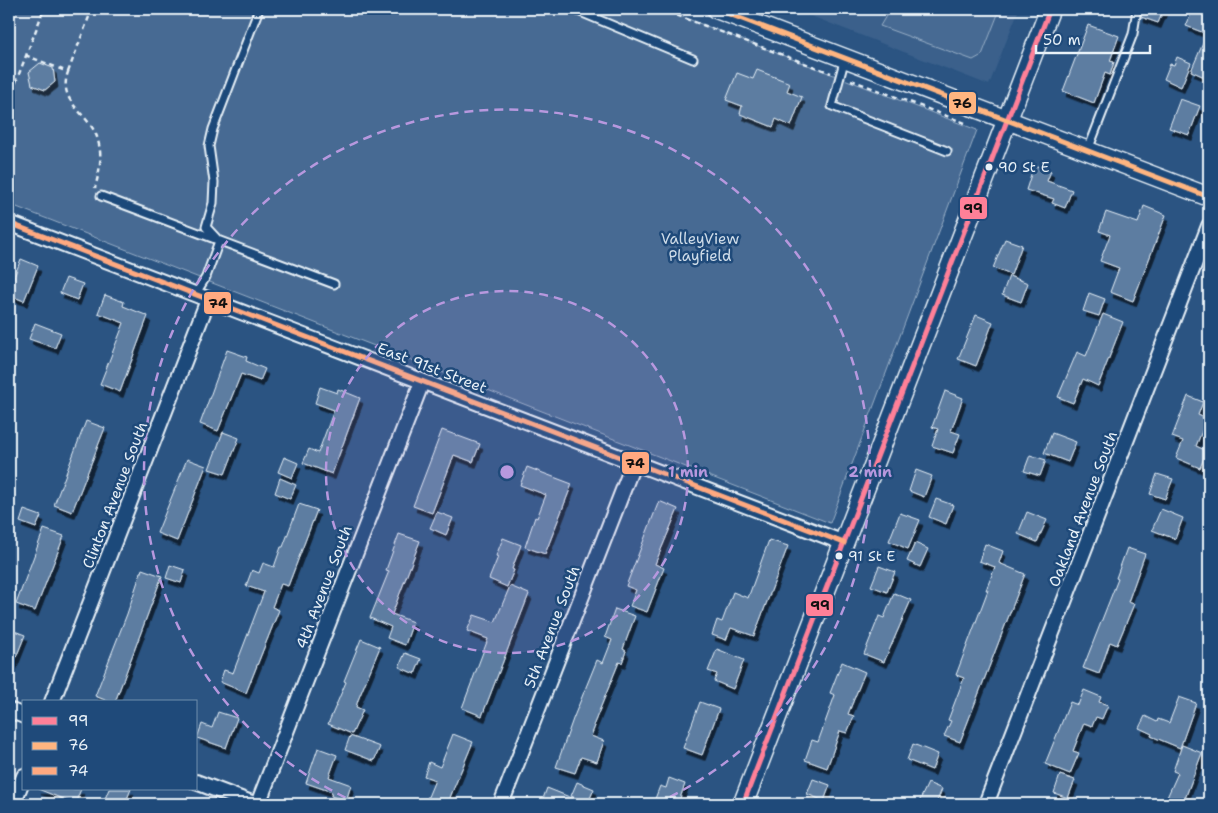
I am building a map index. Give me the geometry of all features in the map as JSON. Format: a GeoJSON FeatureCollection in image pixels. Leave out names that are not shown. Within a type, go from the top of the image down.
{"type":"FeatureCollection","features":[{"type":"Feature","properties":{"kind":"main road"},"geometry":{"type":"LineString","coordinates":[[743,804],[1050,9]]}},
{"type":"Feature","properties":{"kind":"street"},"geometry":{"type":"LineString","coordinates":[[716,9],[1209,196]]}},
{"type":"Feature","properties":{"kind":"street","name":"East 91st Street"},"geometry":{"type":"LineString","coordinates":[[9,223],[844,543]]}},
{"type":"Feature","properties":{"kind":"street","name":"Oakland Avenue South"},"geometry":{"type":"LineString","coordinates":[[986,804],[1209,226]]}},
{"type":"Feature","properties":{"kind":"street","name":"Clinton Avenue South"},"geometry":{"type":"LineString","coordinates":[[53,700],[202,298]]}},
{"type":"Feature","properties":{"kind":"street","name":"4th Avenue South"},"geometry":{"type":"LineString","coordinates":[[256,804],[422,382]]}},
{"type":"Feature","properties":{"kind":"street","name":"5th Avenue South"},"geometry":{"type":"LineString","coordinates":[[501,804],[634,462]]}},
{"type":"Feature","properties":{"kind":"street"},"geometry":{"type":"LineString","coordinates":[[9,710],[22,715]]}},
{"type":"Feature","properties":{"kind":"street"},"geometry":{"type":"LineString","coordinates":[[13,804],[22,781]]}},
{"type":"Feature","properties":{"kind":"street"},"geometry":{"type":"LineString","coordinates":[[198,783],[256,804]]}},
{"type":"Feature","properties":{"kind":"lane"},"geometry":{"type":"LineString","coordinates":[[219,240],[206,227],[213,202],[214,182],[209,146],[213,129],[259,9]]}},
{"type":"Feature","properties":{"kind":"lane"},"geometry":{"type":"LineString","coordinates":[[1088,151],[1133,34],[1137,9]]}},
{"type":"Feature","properties":{"kind":"lane"},"geometry":{"type":"LineString","coordinates":[[577,10],[693,58]]}},
{"type":"Feature","properties":{"kind":"lane"},"geometry":{"type":"LineString","coordinates":[[845,58],[832,106],[948,151]]}},
{"type":"Feature","properties":{"kind":"lane"},"geometry":{"type":"LineString","coordinates":[[101,196],[334,284]]}},
{"type":"Feature","properties":{"kind":"lane"},"geometry":{"type":"LineString","coordinates":[[202,298],[206,277],[219,240]]}},
{"type":"Feature","properties":{"kind":"path"},"geometry":{"type":"LineString","coordinates":[[9,100],[44,9]]}},
{"type":"Feature","properties":{"kind":"path"},"geometry":{"type":"LineString","coordinates":[[92,9],[68,72],[65,88],[71,102],[97,136],[101,164],[95,191],[101,196]]}},
{"type":"Feature","properties":{"kind":"path"},"geometry":{"type":"LineString","coordinates":[[660,9],[965,123]]}},
{"type":"Feature","properties":{"kind":"path"},"geometry":{"type":"LineString","coordinates":[[25,56],[68,72]]}},
{"type":"Feature","properties":{"kind":"shaded area"},"geometry":{"type":"Polygon","coordinates":[[[793,9],[1019,9],[989,85],[793,9]]]}},
{"type":"Feature","properties":{"kind":"green space","name":"ValleyView Playfield"},"geometry":{"type":"Polygon","coordinates":[[[9,9],[662,9],[977,130],[830,523],[9,204],[9,9]]]}},
{"type":"Feature","properties":{"kind":"green space"},"geometry":{"type":"Polygon","coordinates":[[[890,9],[1000,9],[982,55],[973,60],[880,26],[890,9]]]}},
{"type":"Feature","properties":{"kind":"building"},"geometry":{"type":"Polygon","coordinates":[[[1142,9],[1164,9],[1158,23],[1141,17],[1142,9]]]}},
{"type":"Feature","properties":{"kind":"building"},"geometry":{"type":"Polygon","coordinates":[[[1193,9],[1209,9],[1209,79],[1191,71],[1207,34],[1186,26],[1193,9]]]}},
{"type":"Feature","properties":{"kind":"building"},"geometry":{"type":"Polygon","coordinates":[[[1088,25],[1119,36],[1110,61],[1114,62],[1110,75],[1105,73],[1094,103],[1063,91],[1088,25]]]}},
{"type":"Feature","properties":{"kind":"building"},"geometry":{"type":"Polygon","coordinates":[[[1177,57],[1191,63],[1181,87],[1164,79],[1170,64],[1174,65],[1177,57]]]}},
{"type":"Feature","properties":{"kind":"building"},"geometry":{"type":"Polygon","coordinates":[[[40,63],[53,68],[55,82],[45,90],[32,85],[29,72],[40,63]]]}},
{"type":"Feature","properties":{"kind":"building"},"geometry":{"type":"Polygon","coordinates":[[[757,70],[790,83],[787,91],[802,97],[791,126],[776,119],[773,127],[740,114],[742,106],[726,100],[737,73],[753,79],[757,70]]]}},
{"type":"Feature","properties":{"kind":"building"},"geometry":{"type":"Polygon","coordinates":[[[1180,99],[1200,106],[1189,135],[1169,128],[1180,99]]]}},
{"type":"Feature","properties":{"kind":"building"},"geometry":{"type":"Polygon","coordinates":[[[1034,165],[1051,171],[1047,181],[1072,190],[1065,208],[1052,203],[1054,199],[1026,190],[1034,165]]]}},
{"type":"Feature","properties":{"kind":"building"},"geometry":{"type":"Polygon","coordinates":[[[1144,206],[1166,215],[1133,301],[1110,292],[1119,268],[1100,261],[1110,235],[1099,231],[1106,212],[1138,223],[1144,206]]]}},
{"type":"Feature","properties":{"kind":"building"},"geometry":{"type":"Polygon","coordinates":[[[1005,239],[1022,245],[1011,275],[993,268],[1005,239]]]}},
{"type":"Feature","properties":{"kind":"building"},"geometry":{"type":"Polygon","coordinates":[[[21,259],[38,266],[24,301],[9,295],[9,290],[21,259]]]}},
{"type":"Feature","properties":{"kind":"building"},"geometry":{"type":"Polygon","coordinates":[[[1009,276],[1028,283],[1021,302],[1002,295],[1009,276]]]}},
{"type":"Feature","properties":{"kind":"building"},"geometry":{"type":"Polygon","coordinates":[[[66,278],[83,284],[77,300],[60,293],[66,278]]]}},
{"type":"Feature","properties":{"kind":"building"},"geometry":{"type":"Polygon","coordinates":[[[1089,293],[1105,299],[1099,316],[1083,311],[1089,293]]]}},
{"type":"Feature","properties":{"kind":"building"},"geometry":{"type":"Polygon","coordinates":[[[105,295],[124,302],[123,306],[148,316],[120,392],[100,384],[124,323],[98,313],[105,295]]]}},
{"type":"Feature","properties":{"kind":"building"},"geometry":{"type":"Polygon","coordinates":[[[1103,314],[1123,322],[1098,386],[1083,379],[1073,403],[1058,397],[1077,352],[1086,356],[1103,314]]]}},
{"type":"Feature","properties":{"kind":"building"},"geometry":{"type":"Polygon","coordinates":[[[976,315],[993,322],[976,366],[958,359],[976,315]]]}},
{"type":"Feature","properties":{"kind":"building"},"geometry":{"type":"Polygon","coordinates":[[[35,323],[61,333],[55,348],[29,339],[35,323]]]}},
{"type":"Feature","properties":{"kind":"building"},"geometry":{"type":"Polygon","coordinates":[[[227,350],[247,357],[246,361],[265,369],[260,381],[241,374],[218,431],[200,424],[227,350]]]}},
{"type":"Feature","properties":{"kind":"building"},"geometry":{"type":"Polygon","coordinates":[[[320,387],[337,393],[338,389],[360,398],[332,474],[303,463],[309,449],[318,453],[334,410],[315,403],[320,387]]]}},
{"type":"Feature","properties":{"kind":"building"},"geometry":{"type":"Polygon","coordinates":[[[945,391],[963,398],[951,431],[960,434],[953,453],[932,446],[938,429],[932,427],[945,391]]]}},
{"type":"Feature","properties":{"kind":"building"},"geometry":{"type":"Polygon","coordinates":[[[1188,396],[1203,402],[1198,415],[1207,419],[1196,446],[1207,451],[1200,468],[1176,458],[1183,441],[1172,437],[1188,396]]]}},
{"type":"Feature","properties":{"kind":"building"},"geometry":{"type":"Polygon","coordinates":[[[86,421],[105,428],[72,512],[54,505],[86,421]]]}},
{"type":"Feature","properties":{"kind":"building"},"geometry":{"type":"Polygon","coordinates":[[[442,430],[480,444],[473,462],[454,455],[432,513],[413,506],[442,430]]]}},
{"type":"Feature","properties":{"kind":"building"},"geometry":{"type":"Polygon","coordinates":[[[223,432],[239,438],[225,474],[209,469],[223,432]]]}},
{"type":"Feature","properties":{"kind":"building"},"geometry":{"type":"Polygon","coordinates":[[[1052,433],[1076,442],[1068,462],[1044,453],[1052,433]]]}},
{"type":"Feature","properties":{"kind":"building"},"geometry":{"type":"Polygon","coordinates":[[[1030,455],[1046,460],[1040,476],[1024,471],[1030,455]]]}},
{"type":"Feature","properties":{"kind":"building"},"geometry":{"type":"Polygon","coordinates":[[[284,457],[298,463],[292,478],[278,472],[284,457]]]}},
{"type":"Feature","properties":{"kind":"building"},"geometry":{"type":"Polygon","coordinates":[[[187,459],[206,466],[177,541],[157,533],[187,459]]]}},
{"type":"Feature","properties":{"kind":"building"},"geometry":{"type":"Polygon","coordinates":[[[527,467],[572,484],[545,554],[525,547],[535,517],[537,518],[546,495],[520,485],[527,467]]]}},
{"type":"Feature","properties":{"kind":"building"},"geometry":{"type":"Polygon","coordinates":[[[916,470],[932,476],[924,497],[909,491],[916,470]]]}},
{"type":"Feature","properties":{"kind":"building"},"geometry":{"type":"Polygon","coordinates":[[[1157,474],[1173,479],[1165,499],[1150,494],[1157,474]]]}},
{"type":"Feature","properties":{"kind":"building"},"geometry":{"type":"Polygon","coordinates":[[[280,478],[296,485],[290,499],[275,493],[280,478]]]}},
{"type":"Feature","properties":{"kind":"building"},"geometry":{"type":"Polygon","coordinates":[[[936,499],[953,505],[946,524],[929,517],[936,499]]]}},
{"type":"Feature","properties":{"kind":"building"},"geometry":{"type":"Polygon","coordinates":[[[659,501],[678,509],[655,564],[664,568],[647,612],[630,606],[636,590],[626,586],[659,501]]]}},
{"type":"Feature","properties":{"kind":"building"},"geometry":{"type":"Polygon","coordinates":[[[299,504],[317,510],[288,586],[281,584],[272,607],[279,610],[246,693],[220,682],[224,670],[233,673],[264,592],[246,586],[252,570],[259,573],[263,563],[274,567],[299,504]]]}},
{"type":"Feature","properties":{"kind":"building"},"geometry":{"type":"Polygon","coordinates":[[[1161,509],[1183,518],[1175,539],[1152,530],[1161,509]]]}},
{"type":"Feature","properties":{"kind":"building"},"geometry":{"type":"Polygon","coordinates":[[[24,510],[41,516],[36,528],[20,522],[24,510]]]}},
{"type":"Feature","properties":{"kind":"building"},"geometry":{"type":"Polygon","coordinates":[[[437,512],[453,518],[446,535],[430,528],[437,512]]]}},
{"type":"Feature","properties":{"kind":"building"},"geometry":{"type":"Polygon","coordinates":[[[1027,512],[1047,520],[1037,542],[1018,534],[1027,512]]]}},
{"type":"Feature","properties":{"kind":"building"},"geometry":{"type":"Polygon","coordinates":[[[900,513],[920,520],[908,549],[889,541],[900,513]]]}},
{"type":"Feature","properties":{"kind":"building"},"geometry":{"type":"Polygon","coordinates":[[[44,529],[64,536],[35,611],[16,604],[44,529]]]}},
{"type":"Feature","properties":{"kind":"building"},"geometry":{"type":"Polygon","coordinates":[[[399,534],[420,541],[392,614],[413,622],[405,645],[387,638],[391,627],[370,618],[389,571],[386,570],[399,534]]]}},
{"type":"Feature","properties":{"kind":"building"},"geometry":{"type":"Polygon","coordinates":[[[503,538],[521,545],[507,587],[489,579],[503,538]]]}},
{"type":"Feature","properties":{"kind":"building"},"geometry":{"type":"Polygon","coordinates":[[[769,540],[788,546],[754,636],[731,628],[726,640],[712,635],[717,620],[722,622],[733,592],[748,598],[769,540]]]}},
{"type":"Feature","properties":{"kind":"building"},"geometry":{"type":"Polygon","coordinates":[[[915,543],[928,549],[920,567],[907,561],[915,543]]]}},
{"type":"Feature","properties":{"kind":"building"},"geometry":{"type":"Polygon","coordinates":[[[985,544],[1003,551],[999,563],[1025,574],[960,742],[944,736],[951,721],[948,720],[964,678],[956,675],[995,567],[979,561],[985,544]]]}},
{"type":"Feature","properties":{"kind":"building"},"geometry":{"type":"Polygon","coordinates":[[[1127,548],[1145,554],[1128,602],[1134,604],[1117,645],[1110,642],[1099,674],[1083,668],[1118,579],[1116,578],[1127,548]]]}},
{"type":"Feature","properties":{"kind":"building"},"geometry":{"type":"Polygon","coordinates":[[[170,565],[185,570],[181,583],[166,578],[170,565]]]}},
{"type":"Feature","properties":{"kind":"building"},"geometry":{"type":"Polygon","coordinates":[[[879,566],[895,572],[887,592],[871,586],[879,566]]]}},
{"type":"Feature","properties":{"kind":"building"},"geometry":{"type":"Polygon","coordinates":[[[142,569],[162,576],[116,700],[105,700],[95,696],[127,614],[142,569]]]}},
{"type":"Feature","properties":{"kind":"building"},"geometry":{"type":"Polygon","coordinates":[[[510,586],[529,594],[482,716],[462,708],[488,639],[467,631],[474,615],[495,622],[510,586]]]}},
{"type":"Feature","properties":{"kind":"building"},"geometry":{"type":"Polygon","coordinates":[[[894,593],[911,600],[884,662],[864,654],[879,616],[884,618],[894,593]]]}},
{"type":"Feature","properties":{"kind":"building"},"geometry":{"type":"Polygon","coordinates":[[[615,609],[635,616],[623,649],[626,651],[622,663],[619,662],[593,726],[595,726],[591,736],[604,741],[597,762],[581,757],[575,773],[556,767],[597,660],[603,663],[612,640],[605,637],[615,609]]]}},
{"type":"Feature","properties":{"kind":"building"},"geometry":{"type":"Polygon","coordinates":[[[9,629],[25,635],[9,675],[9,629]]]}},
{"type":"Feature","properties":{"kind":"building"},"geometry":{"type":"Polygon","coordinates":[[[361,639],[380,647],[358,700],[356,707],[363,710],[352,734],[328,724],[346,682],[344,681],[361,639]]]}},
{"type":"Feature","properties":{"kind":"building"},"geometry":{"type":"Polygon","coordinates":[[[717,649],[744,660],[733,689],[714,681],[717,674],[708,671],[717,649]]]}},
{"type":"Feature","properties":{"kind":"building"},"geometry":{"type":"Polygon","coordinates":[[[405,653],[421,659],[415,674],[399,667],[405,653]]]}},
{"type":"Feature","properties":{"kind":"building"},"geometry":{"type":"Polygon","coordinates":[[[842,662],[865,672],[848,714],[854,716],[847,733],[840,731],[827,768],[805,760],[812,740],[818,742],[835,695],[830,693],[842,662]]]}},
{"type":"Feature","properties":{"kind":"building"},"geometry":{"type":"Polygon","coordinates":[[[1084,690],[1101,697],[1099,702],[1108,705],[1102,719],[1096,717],[1092,726],[1084,723],[1073,751],[1079,753],[1070,774],[1045,764],[1070,702],[1078,705],[1084,690]]]}},
{"type":"Feature","properties":{"kind":"building"},"geometry":{"type":"Polygon","coordinates":[[[1179,697],[1196,703],[1180,748],[1151,736],[1152,734],[1139,728],[1145,716],[1157,722],[1158,719],[1169,723],[1179,697]]]}},
{"type":"Feature","properties":{"kind":"building"},"geometry":{"type":"Polygon","coordinates":[[[700,702],[719,709],[702,755],[683,748],[700,702]]]}},
{"type":"Feature","properties":{"kind":"building"},"geometry":{"type":"Polygon","coordinates":[[[218,712],[237,718],[226,748],[198,738],[202,724],[212,728],[218,712]]]}},
{"type":"Feature","properties":{"kind":"building"},"geometry":{"type":"Polygon","coordinates":[[[453,734],[473,742],[448,804],[425,804],[435,780],[424,776],[429,762],[440,767],[453,734]]]}},
{"type":"Feature","properties":{"kind":"building"},"geometry":{"type":"Polygon","coordinates":[[[350,736],[380,747],[374,761],[345,750],[350,736]]]}},
{"type":"Feature","properties":{"kind":"building"},"geometry":{"type":"Polygon","coordinates":[[[913,744],[938,754],[932,770],[907,760],[913,744]]]}},
{"type":"Feature","properties":{"kind":"building"},"geometry":{"type":"Polygon","coordinates":[[[1182,745],[1202,753],[1183,804],[1164,804],[1178,773],[1173,771],[1182,745]]]}},
{"type":"Feature","properties":{"kind":"building"},"geometry":{"type":"Polygon","coordinates":[[[318,748],[337,755],[329,777],[351,785],[346,801],[331,796],[332,792],[306,783],[318,748]]]}},
{"type":"Feature","properties":{"kind":"building"},"geometry":{"type":"Polygon","coordinates":[[[1060,775],[1075,780],[1068,798],[1054,793],[1060,775]]]}},
{"type":"Feature","properties":{"kind":"building"},"geometry":{"type":"Polygon","coordinates":[[[669,778],[685,784],[678,804],[653,804],[660,786],[666,788],[669,778]]]}},
{"type":"Feature","properties":{"kind":"building"},"geometry":{"type":"Polygon","coordinates":[[[813,779],[830,785],[824,801],[807,794],[813,779]]]}},
{"type":"Feature","properties":{"kind":"building"},"geometry":{"type":"Polygon","coordinates":[[[577,782],[594,789],[588,803],[571,796],[577,782]]]}},
{"type":"Feature","properties":{"kind":"building"},"geometry":{"type":"Polygon","coordinates":[[[928,783],[942,789],[936,804],[918,804],[928,783]]]}},
{"type":"Feature","properties":{"kind":"building"},"geometry":{"type":"Polygon","coordinates":[[[547,788],[587,804],[541,804],[547,788]]]}},
{"type":"Feature","properties":{"kind":"building"},"geometry":{"type":"Polygon","coordinates":[[[40,790],[81,790],[75,804],[40,790]]]}},
{"type":"Feature","properties":{"kind":"building"},"geometry":{"type":"Polygon","coordinates":[[[109,790],[131,790],[125,804],[111,804],[104,801],[109,790]]]}},
{"type":"Feature","properties":{"kind":"transit line","name":"76"},"geometry":{"type":"LineString","coordinates":[[716,9],[1209,197]]}},
{"type":"Feature","properties":{"kind":"transit line","name":"99"},"geometry":{"type":"LineString","coordinates":[[743,804],[1050,9]]}},
{"type":"Feature","properties":{"kind":"transit line","name":"74"},"geometry":{"type":"LineString","coordinates":[[9,223],[844,543]]}},
{"type":"Feature","properties":{"kind":"place","name":"90 St E"},"geometry":{"type":"Point","coordinates":[989,167]}},
{"type":"Feature","properties":{"kind":"place","name":"91 St E"},"geometry":{"type":"Point","coordinates":[839,556]}}]}
